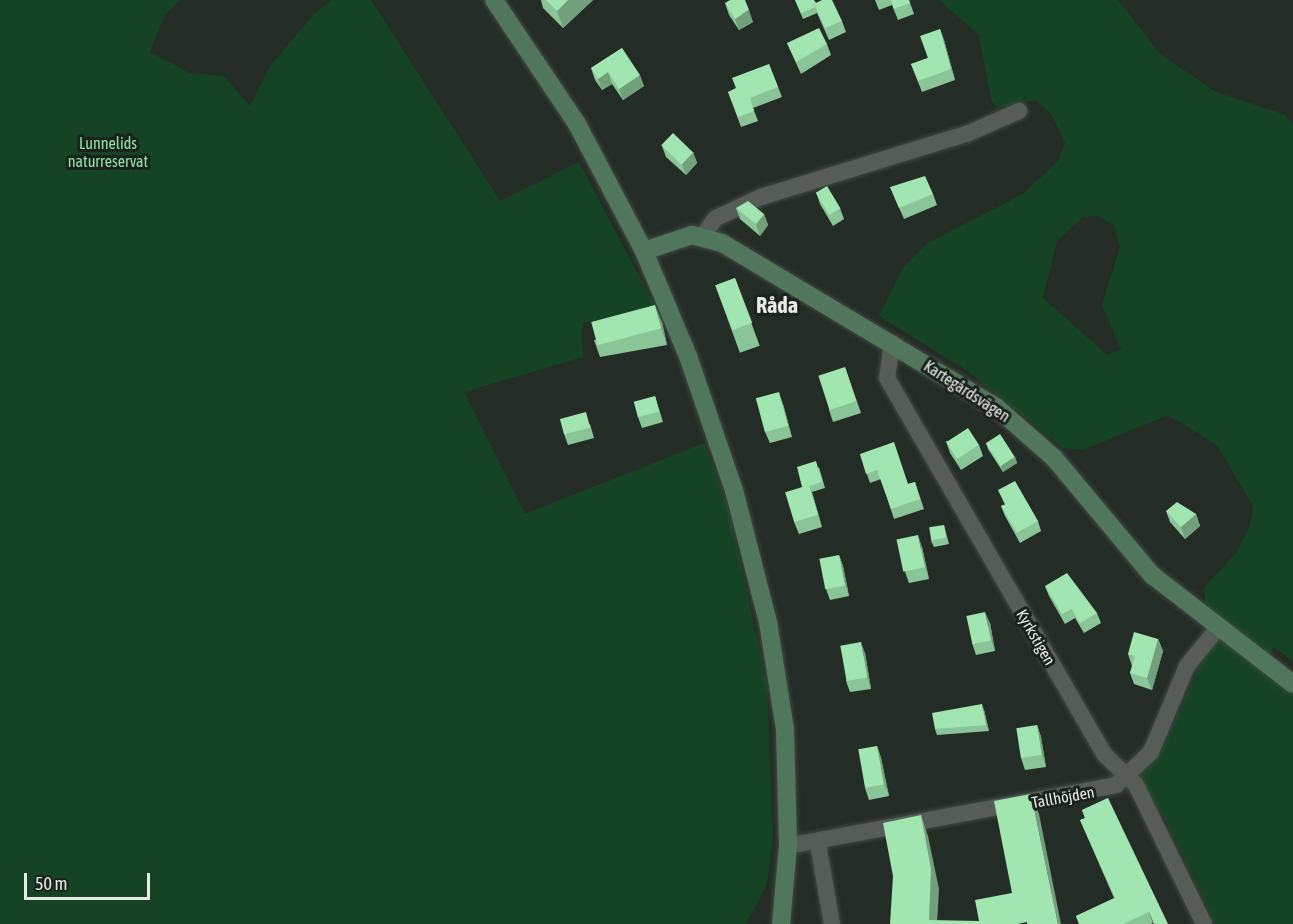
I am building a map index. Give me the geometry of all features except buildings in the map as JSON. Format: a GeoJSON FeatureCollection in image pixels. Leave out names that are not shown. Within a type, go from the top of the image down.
{"type":"FeatureCollection","features":[{"type":"Feature","properties":{"kind":"street"},"geometry":{"type":"LineString","coordinates":[[494,0],[577,124],[644,251],[711,422],[759,582],[781,693],[788,846],[781,924]]}},
{"type":"Feature","properties":{"kind":"street"},"geometry":{"type":"LineString","coordinates":[[644,251],[678,237],[703,235],[716,218],[761,197],[969,133],[1019,111]]}},
{"type":"Feature","properties":{"kind":"street","name":"Kartegårdsvägen"},"geometry":{"type":"LineString","coordinates":[[703,235],[892,343],[996,407],[1030,435],[1129,552],[1217,629],[1293,684]]}},
{"type":"Feature","properties":{"kind":"street","name":"Kyrkstigen"},"geometry":{"type":"LineString","coordinates":[[892,343],[887,378],[1104,754],[1130,777],[1203,924]]}},
{"type":"Feature","properties":{"kind":"street","name":"Tallhöjden"},"geometry":{"type":"LineString","coordinates":[[788,846],[818,844],[1099,792],[1130,777],[1160,736],[1195,652],[1217,629]]}},
{"type":"Feature","properties":{"kind":"street"},"geometry":{"type":"LineString","coordinates":[[818,844],[832,924]]}},
{"type":"Feature","properties":{"kind":"green space","name":"Lunnelids naturreservat"},"geometry":{"type":"Polygon","coordinates":[[[0,0],[181,0],[165,14],[150,52],[189,73],[224,76],[250,106],[271,65],[314,14],[332,0],[371,0],[500,201],[579,162],[657,310],[582,323],[583,357],[464,392],[525,514],[704,443],[728,506],[767,685],[773,839],[767,884],[746,924],[0,924],[0,0]]]}},
{"type":"Feature","properties":{"kind":"green space"},"geometry":{"type":"Polygon","coordinates":[[[939,0],[1118,0],[1160,54],[1216,92],[1283,114],[1293,124],[1293,661],[1274,647],[1261,669],[1293,694],[1293,924],[1216,924],[1163,815],[1137,775],[1162,749],[1209,645],[1204,588],[1236,553],[1250,525],[1253,506],[1217,445],[1168,415],[1083,450],[1063,448],[966,370],[879,316],[903,268],[928,243],[1023,194],[1057,162],[1065,143],[1052,115],[1036,100],[997,108],[991,99],[979,35],[939,0]],[[1098,216],[1083,217],[1057,241],[1043,298],[1107,355],[1121,349],[1102,305],[1120,247],[1114,225],[1098,216]]]}},
{"type":"Feature","properties":{"kind":"district","name":"Råda"},"geometry":{"type":"Point","coordinates":[777,306]}}]}
